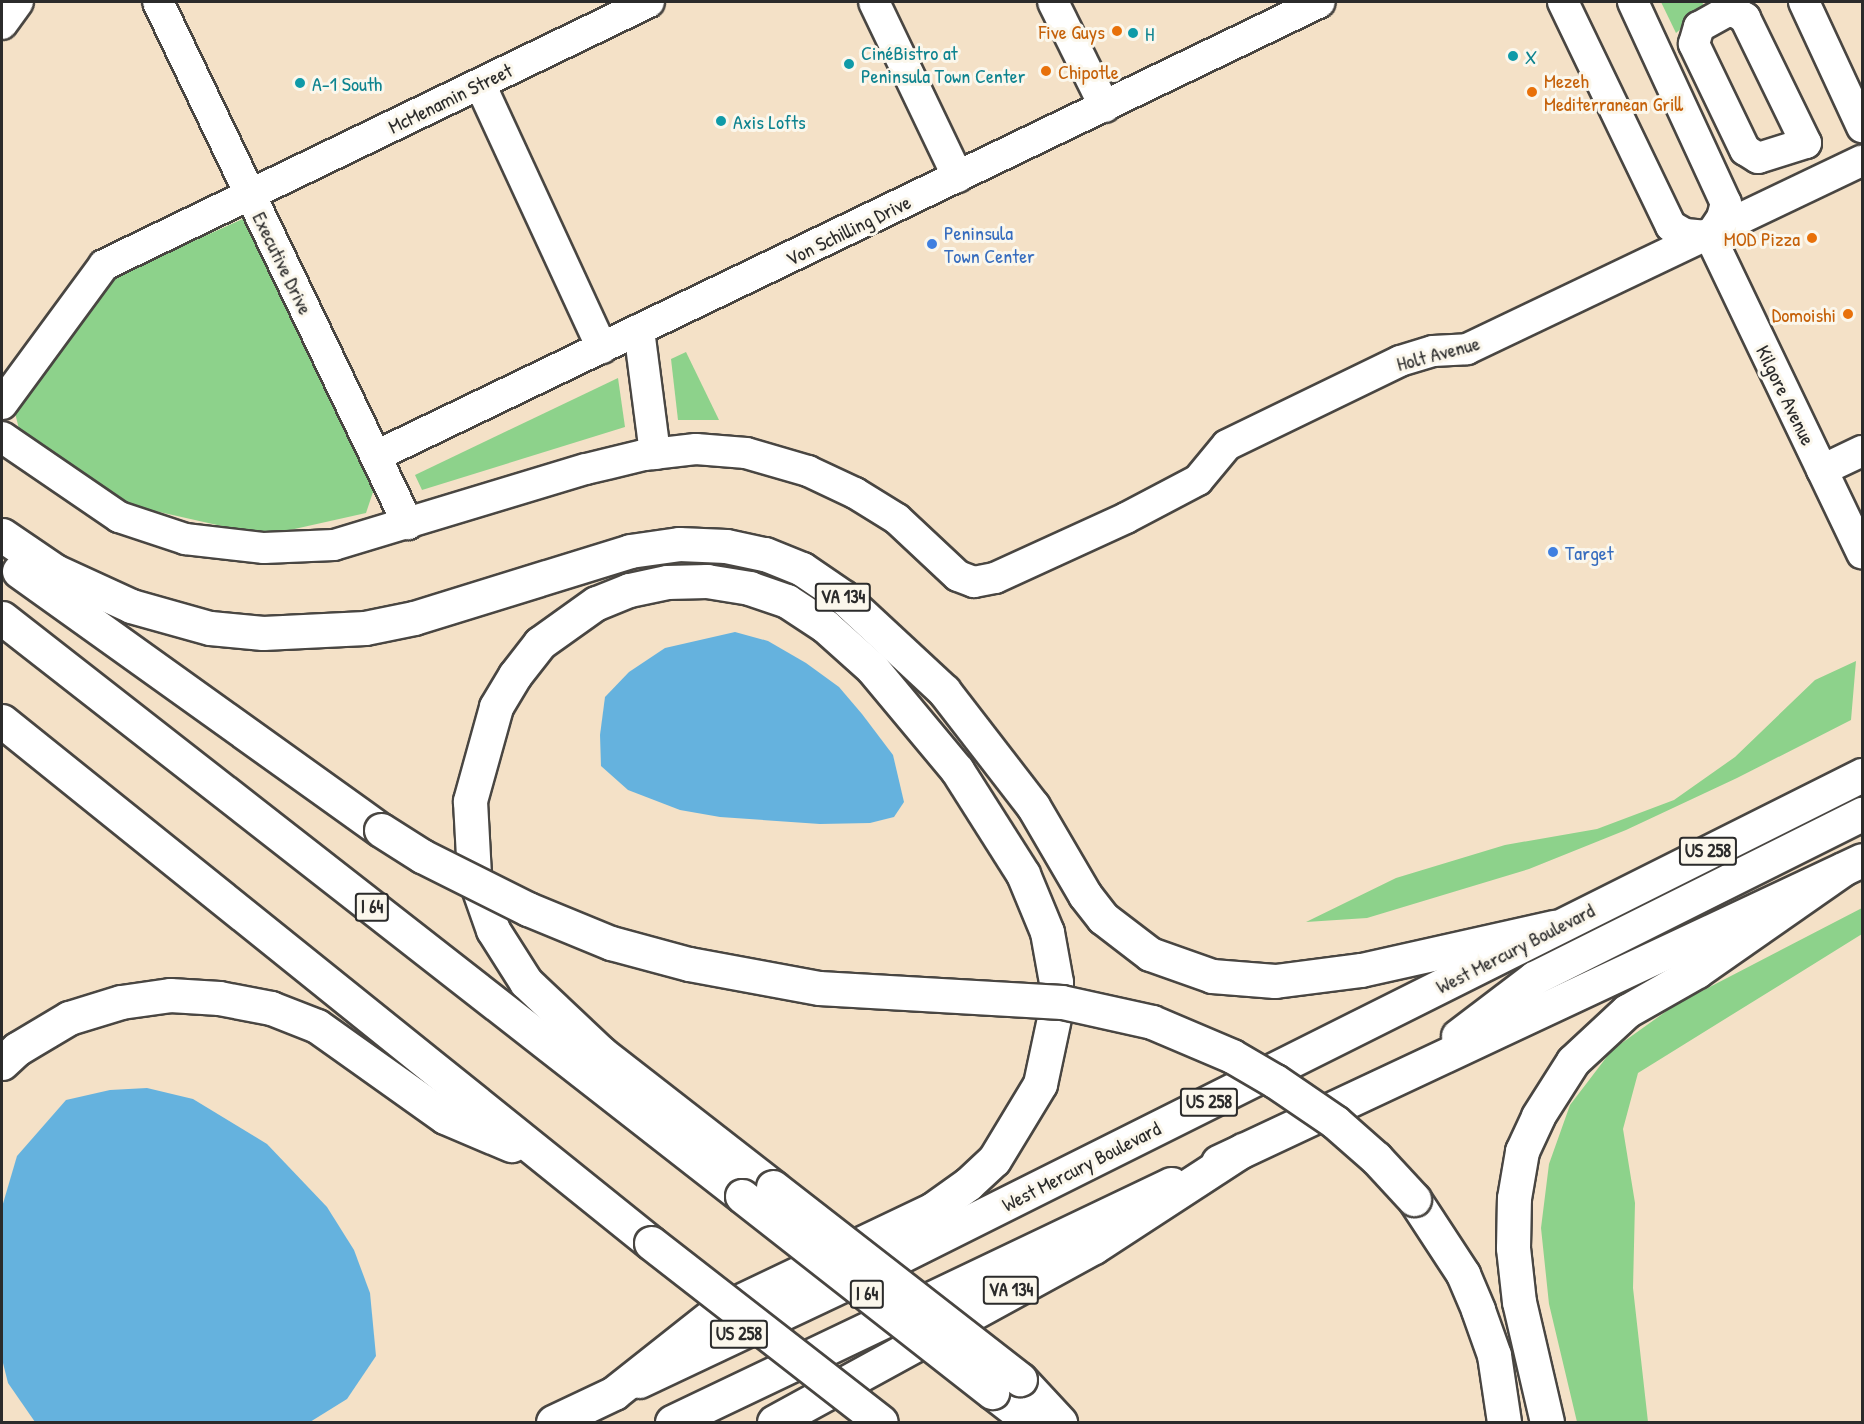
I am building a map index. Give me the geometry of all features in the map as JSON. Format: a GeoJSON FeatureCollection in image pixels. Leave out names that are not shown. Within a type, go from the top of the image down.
{"type":"FeatureCollection","features":[{"type":"Feature","properties":{"kind":"main road","name":"VA 134"},"geometry":{"type":"LineString","coordinates":[[2,535],[55,571],[131,606],[210,628],[263,633],[355,629],[414,618],[630,551],[679,544],[726,546],[765,554],[802,569],[843,597],[944,691],[1033,806],[1085,895],[1103,918],[1150,954],[1212,976],[1275,981],[1362,970],[1554,927]]}},
{"type":"Feature","properties":{"kind":"main road"},"geometry":{"type":"LineString","coordinates":[[2,558],[381,830],[422,856],[528,909],[611,943],[689,964],[819,988],[1062,1002],[1152,1022],[1232,1056],[1285,1087],[1368,1151],[1414,1199],[1463,1274],[1478,1310],[1494,1354],[1504,1422]]}},
{"type":"Feature","properties":{"kind":"main road"},"geometry":{"type":"LineString","coordinates":[[614,1393],[715,1313],[933,1209],[968,1184],[994,1160],[1040,1084],[1056,1009],[1056,982],[1047,932],[1023,874],[957,770],[872,668],[825,626],[787,602],[750,588],[707,580],[666,582],[628,590],[596,603],[540,644],[514,675],[496,707],[485,738],[470,801],[474,876],[493,930],[526,982],[601,1053],[758,1191]]}},
{"type":"Feature","properties":{"kind":"main road","name":"I 64"},"geometry":{"type":"LineString","coordinates":[[2,618],[758,1191],[1006,1386],[1031,1422]]}},
{"type":"Feature","properties":{"kind":"main road"},"geometry":{"type":"LineString","coordinates":[[2,721],[546,1160],[881,1422]]}},
{"type":"Feature","properties":{"kind":"main road","name":"West Mercury Boulevard"},"geometry":{"type":"LineString","coordinates":[[553,1422],[885,1264],[1554,927],[1863,775]]}},
{"type":"Feature","properties":{"kind":"main road"},"geometry":{"type":"LineString","coordinates":[[1401,1079],[1534,978],[1863,814]]}},
{"type":"Feature","properties":{"kind":"main road"},"geometry":{"type":"LineString","coordinates":[[1547,1422],[1518,1302],[1513,1248],[1514,1198],[1522,1151],[1538,1116],[1573,1061],[1627,1011],[1697,971],[1852,865]]}},
{"type":"Feature","properties":{"kind":"main road","name":"US 258"},"geometry":{"type":"LineString","coordinates":[[672,1422],[1244,1150],[1401,1079],[1852,865]]}},
{"type":"Feature","properties":{"kind":"main road"},"geometry":{"type":"LineString","coordinates":[[2,1063],[17,1049],[69,1018],[121,1002],[170,995],[219,998],[271,1008],[317,1026],[446,1117],[546,1160]]}},
{"type":"Feature","properties":{"kind":"main road","name":"VA 134"},"geometry":{"type":"LineString","coordinates":[[774,1422],[1094,1247],[1244,1150]]}},
{"type":"Feature","properties":{"kind":"main road"},"geometry":{"type":"LineString","coordinates":[[1006,1386],[1060,1422]]}},
{"type":"Feature","properties":{"kind":"street"},"geometry":{"type":"LineString","coordinates":[[2,24],[18,2]]}},
{"type":"Feature","properties":{"kind":"street","name":"Executive Drive"},"geometry":{"type":"LineString","coordinates":[[158,2],[408,524]]}},
{"type":"Feature","properties":{"kind":"street","name":"McMenamin Street"},"geometry":{"type":"LineString","coordinates":[[2,404],[104,265],[480,84],[600,12],[649,2]]}},
{"type":"Feature","properties":{"kind":"street"},"geometry":{"type":"LineString","coordinates":[[874,2],[958,177]]}},
{"type":"Feature","properties":{"kind":"street"},"geometry":{"type":"LineString","coordinates":[[1053,2],[1105,107]]}},
{"type":"Feature","properties":{"kind":"street","name":"Von Schilling Drive"},"geometry":{"type":"LineString","coordinates":[[376,456],[1320,2]]}},
{"type":"Feature","properties":{"kind":"street"},"geometry":{"type":"LineString","coordinates":[[1563,2],[1671,226],[1685,234],[1710,236],[1722,218],[1726,203],[1633,2]]}},
{"type":"Feature","properties":{"kind":"street"},"geometry":{"type":"LineString","coordinates":[[1803,2],[1863,127]]}},
{"type":"Feature","properties":{"kind":"street"},"geometry":{"type":"LineString","coordinates":[[1726,12],[1735,12],[1745,18],[1806,144],[1758,158],[1745,150],[1694,44],[1699,27],[1726,12]]}},
{"type":"Feature","properties":{"kind":"street"},"geometry":{"type":"LineString","coordinates":[[480,84],[602,348]]}},
{"type":"Feature","properties":{"kind":"street","name":"Holt Avenue"},"geometry":{"type":"LineString","coordinates":[[655,454],[696,449],[746,453],[808,471],[897,519],[958,576],[974,582],[995,578],[1198,480],[1227,445],[1393,364],[1433,351],[1467,349],[1710,236],[1863,161]]}},
{"type":"Feature","properties":{"kind":"street","name":"Kilgore Avenue"},"geometry":{"type":"LineString","coordinates":[[1710,236],[1863,553]]}},
{"type":"Feature","properties":{"kind":"street"},"geometry":{"type":"LineString","coordinates":[[2,437],[119,517],[185,539],[223,545],[301,548],[334,545],[586,469],[655,454],[639,330]]}},
{"type":"Feature","properties":{"kind":"street"},"geometry":{"type":"LineString","coordinates":[[1822,470],[1863,451]]}},
{"type":"Feature","properties":{"kind":"green space"},"geometry":{"type":"Polygon","coordinates":[[[1661,2],[1702,2],[1705,8],[1676,33],[1661,2]]]}},
{"type":"Feature","properties":{"kind":"green space"},"geometry":{"type":"Polygon","coordinates":[[[247,217],[375,486],[366,513],[281,532],[244,531],[128,505],[19,429],[14,409],[118,275],[247,217]]]}},
{"type":"Feature","properties":{"kind":"green space"},"geometry":{"type":"Polygon","coordinates":[[[686,352],[719,420],[678,420],[671,359],[686,352]]]}},
{"type":"Feature","properties":{"kind":"green space"},"geometry":{"type":"Polygon","coordinates":[[[618,378],[625,427],[422,490],[415,475],[618,378]]]}},
{"type":"Feature","properties":{"kind":"green space"},"geometry":{"type":"Polygon","coordinates":[[[1856,661],[1851,720],[1737,778],[1626,830],[1529,869],[1367,918],[1306,922],[1396,878],[1505,845],[1597,829],[1674,800],[1735,757],[1815,680],[1856,661]]]}},
{"type":"Feature","properties":{"kind":"green space"},"geometry":{"type":"Polygon","coordinates":[[[1862,908],[1862,934],[1638,1073],[1623,1129],[1635,1203],[1633,1288],[1648,1422],[1577,1422],[1549,1304],[1541,1228],[1549,1164],[1570,1105],[1612,1050],[1675,1005],[1862,908]]]}},
{"type":"Feature","properties":{"kind":"water"},"geometry":{"type":"Polygon","coordinates":[[[735,632],[768,641],[806,663],[839,687],[893,755],[904,802],[894,817],[870,823],[820,824],[720,817],[680,810],[628,790],[601,766],[600,735],[605,697],[629,672],[665,648],[735,632]]]}},
{"type":"Feature","properties":{"kind":"water"},"geometry":{"type":"Polygon","coordinates":[[[147,1088],[193,1099],[267,1144],[327,1207],[354,1250],[370,1293],[376,1356],[347,1399],[310,1422],[35,1422],[8,1383],[2,1359],[2,1207],[17,1156],[66,1100],[110,1090],[147,1088]]]}},
{"type":"Feature","properties":{"kind":"place","name":"Five Guys"},"geometry":{"type":"Point","coordinates":[1117,31]}},
{"type":"Feature","properties":{"kind":"place","name":"H"},"geometry":{"type":"Point","coordinates":[1133,33]}},
{"type":"Feature","properties":{"kind":"place","name":"X"},"geometry":{"type":"Point","coordinates":[1513,56]}},
{"type":"Feature","properties":{"kind":"place","name":"CinéBistro at Peninsula Town Center"},"geometry":{"type":"Point","coordinates":[849,64]}},
{"type":"Feature","properties":{"kind":"place","name":"Chipotle"},"geometry":{"type":"Point","coordinates":[1046,71]}},
{"type":"Feature","properties":{"kind":"place","name":"A-1 South"},"geometry":{"type":"Point","coordinates":[300,83]}},
{"type":"Feature","properties":{"kind":"place","name":"Mezeh Mediterranean Grill"},"geometry":{"type":"Point","coordinates":[1532,92]}},
{"type":"Feature","properties":{"kind":"place","name":"Axis Lofts"},"geometry":{"type":"Point","coordinates":[721,121]}},
{"type":"Feature","properties":{"kind":"place","name":"MOD Pizza"},"geometry":{"type":"Point","coordinates":[1812,238]}},
{"type":"Feature","properties":{"kind":"place","name":"Peninsula Town Center"},"geometry":{"type":"Point","coordinates":[932,244]}},
{"type":"Feature","properties":{"kind":"place","name":"Domoishi"},"geometry":{"type":"Point","coordinates":[1848,314]}},
{"type":"Feature","properties":{"kind":"place","name":"Target"},"geometry":{"type":"Point","coordinates":[1553,552]}}]}
